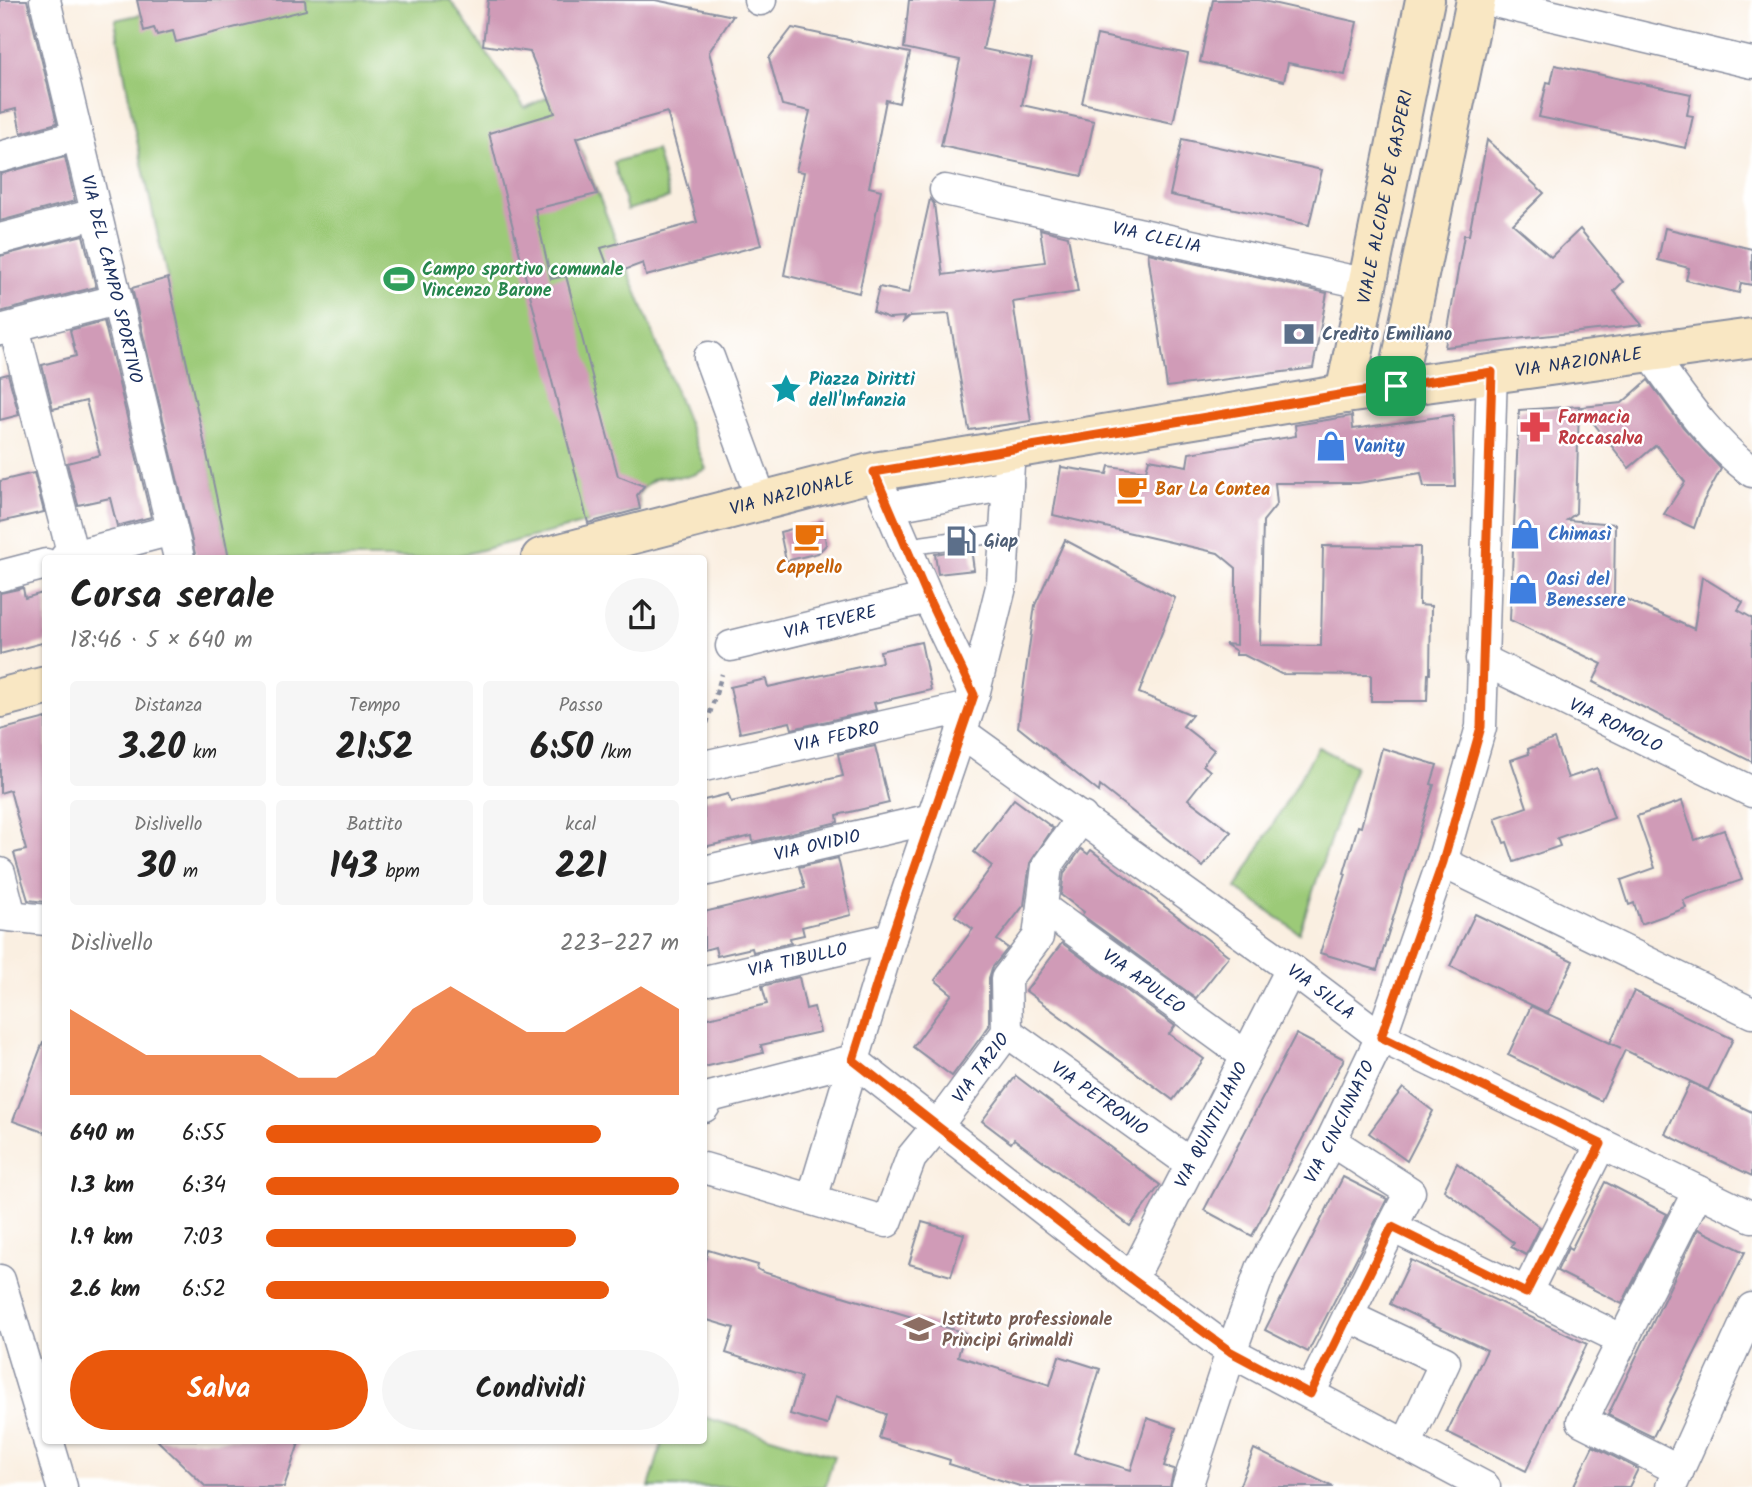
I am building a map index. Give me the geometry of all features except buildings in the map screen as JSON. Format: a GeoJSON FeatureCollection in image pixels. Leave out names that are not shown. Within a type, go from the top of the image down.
{"type":"FeatureCollection","features":[{"type":"Feature","properties":{"kind":"street","name":"VIA DEL CAMPO SPORTIVO"},"geometry":{"type":"LineString","coordinates":[[45,0],[175,544]]}},
{"type":"Feature","properties":{"kind":"street","name":"VIALE ALCIDE DE GASPERI"},"geometry":{"type":"LineString","coordinates":[[1345,394],[1425,0]]}},
{"type":"Feature","properties":{"kind":"street"},"geometry":{"type":"LineString","coordinates":[[1396,386],[1476,0]]}},
{"type":"Feature","properties":{"kind":"street"},"geometry":{"type":"LineString","coordinates":[[1486,0],[1752,63]]}},
{"type":"Feature","properties":{"kind":"street"},"geometry":{"type":"LineString","coordinates":[[0,157],[76,136]]}},
{"type":"Feature","properties":{"kind":"street","name":"VIA CLELIA"},"geometry":{"type":"LineString","coordinates":[[945,190],[1367,284]]}},
{"type":"Feature","properties":{"kind":"street"},"geometry":{"type":"LineString","coordinates":[[0,239],[95,214]]}},
{"type":"Feature","properties":{"kind":"street"},"geometry":{"type":"LineString","coordinates":[[60,555],[7,329],[116,300]]}},
{"type":"Feature","properties":{"kind":"street","name":"VIA NAZIONALE"},"geometry":{"type":"LineString","coordinates":[[553,555],[874,472],[1009,466],[1345,394],[1752,338]]}},
{"type":"Feature","properties":{"kind":"street"},"geometry":{"type":"LineString","coordinates":[[1649,352],[1692,411],[1729,455],[1752,472]]}},
{"type":"Feature","properties":{"kind":"street"},"geometry":{"type":"LineString","coordinates":[[709,357],[762,502]]}},
{"type":"Feature","properties":{"kind":"street","name":"VIA CINCINNATO"},"geometry":{"type":"LineString","coordinates":[[1187,1487],[1261,1269],[1331,1141],[1381,1037],[1443,862],[1481,727],[1492,372]]}},
{"type":"Feature","properties":{"kind":"street"},"geometry":{"type":"LineString","coordinates":[[707,1169],[812,1199],[891,938],[968,711],[1002,583],[1009,466],[889,508]]}},
{"type":"Feature","properties":{"kind":"street"},"geometry":{"type":"LineString","coordinates":[[874,472],[928,598],[968,711]]}},
{"type":"Feature","properties":{"kind":"street"},"geometry":{"type":"LineString","coordinates":[[91,555],[175,544]]}},
{"type":"Feature","properties":{"kind":"street"},"geometry":{"type":"LineString","coordinates":[[0,576],[42,564]]}},
{"type":"Feature","properties":{"kind":"street","name":"VIA TEVERE"},"geometry":{"type":"LineString","coordinates":[[731,646],[928,598]]}},
{"type":"Feature","properties":{"kind":"street","name":"VIA ROMOLO"},"geometry":{"type":"LineString","coordinates":[[1482,659],[1752,792]]}},
{"type":"Feature","properties":{"kind":"street"},"geometry":{"type":"LineString","coordinates":[[0,698],[42,687]]}},
{"type":"Feature","properties":{"kind":"street","name":"VIA FEDRO"},"geometry":{"type":"LineString","coordinates":[[707,765],[968,711]]}},
{"type":"Feature","properties":{"kind":"street","name":"VIA SILLA"},"geometry":{"type":"LineString","coordinates":[[968,711],[1082,817],[1381,1037],[1752,1217]]}},
{"type":"Feature","properties":{"kind":"street","name":"VIA TAZIO"},"geometry":{"type":"LineString","coordinates":[[812,1199],[887,1222],[911,1158],[1007,1032],[1006,979],[1038,937],[1047,866],[1082,817]]}},
{"type":"Feature","properties":{"kind":"street","name":"VIA OVIDIO"},"geometry":{"type":"LineString","coordinates":[[707,871],[931,819]]}},
{"type":"Feature","properties":{"kind":"street"},"geometry":{"type":"LineString","coordinates":[[1443,862],[1752,1013]]}},
{"type":"Feature","properties":{"kind":"street"},"geometry":{"type":"LineString","coordinates":[[0,873],[5,916],[42,920]]}},
{"type":"Feature","properties":{"kind":"street","name":"VIA APULEO"},"geometry":{"type":"LineString","coordinates":[[1042,907],[1247,1056]]}},
{"type":"Feature","properties":{"kind":"street","name":"VIA TIBULLO"},"geometry":{"type":"LineString","coordinates":[[707,980],[891,938]]}},
{"type":"Feature","properties":{"kind":"street","name":"VIA QUINTILIANO"},"geometry":{"type":"LineString","coordinates":[[1132,1279],[1291,969]]}},
{"type":"Feature","properties":{"kind":"street","name":"VIA PETRONIO"},"geometry":{"type":"LineString","coordinates":[[1007,1032],[1191,1164]]}},
{"type":"Feature","properties":{"kind":"street"},"geometry":{"type":"LineString","coordinates":[[707,1102],[710,1097],[853,1060]]}},
{"type":"Feature","properties":{"kind":"street"},"geometry":{"type":"LineString","coordinates":[[853,1060],[1132,1279],[1231,1352],[1485,1487]]}},
{"type":"Feature","properties":{"kind":"street"},"geometry":{"type":"LineString","coordinates":[[1310,1394],[1410,1192],[1331,1141]]}},
{"type":"Feature","properties":{"kind":"street"},"geometry":{"type":"LineString","coordinates":[[1526,1293],[1601,1144]]}},
{"type":"Feature","properties":{"kind":"street"},"geometry":{"type":"LineString","coordinates":[[1698,1191],[1582,1421],[1675,1478],[1752,1308]]}},
{"type":"Feature","properties":{"kind":"street"},"geometry":{"type":"LineString","coordinates":[[1392,1227],[1623,1340]]}},
{"type":"Feature","properties":{"kind":"street"},"geometry":{"type":"LineString","coordinates":[[0,1280],[42,1420]]}},
{"type":"Feature","properties":{"kind":"street"},"geometry":{"type":"LineString","coordinates":[[1348,1316],[1445,1362],[1406,1445]]}},
{"type":"Feature","properties":{"kind":"street"},"geometry":{"type":"LineString","coordinates":[[49,1444],[62,1487]]}},
{"type":"Feature","properties":{"kind":"lane"},"geometry":{"type":"LineString","coordinates":[[906,547],[1005,533]]}},
{"type":"Feature","properties":{"kind":"path"},"geometry":{"type":"LineString","coordinates":[[707,724],[731,646]]}},
{"type":"Feature","properties":{"kind":"green space","name":"Campo sportivo comunale Vincenzo Barone"},"geometry":{"type":"Polygon","coordinates":[[[207,0],[450,0],[525,108],[558,92],[706,469],[689,476],[653,480],[638,495],[640,509],[462,555],[228,555],[134,127],[115,20],[207,0]]]}},
{"type":"Feature","properties":{"kind":"green space"},"geometry":{"type":"Polygon","coordinates":[[[656,150],[669,198],[627,210],[614,162],[656,150]]]}},
{"type":"Feature","properties":{"kind":"green space"},"geometry":{"type":"Polygon","coordinates":[[[1318,747],[1355,766],[1299,933],[1236,888],[1318,747]]]}},
{"type":"Feature","properties":{"kind":"green space"},"geometry":{"type":"Polygon","coordinates":[[[707,1418],[834,1456],[825,1487],[649,1487],[662,1444],[707,1444],[707,1418]]]}},
{"type":"Feature","properties":{"kind":"place","name":"Campo sportivo comunale Vincenzo Barone"},"geometry":{"type":"Point","coordinates":[399,279]}},
{"type":"Feature","properties":{"kind":"place","name":"Credito Emiliano"},"geometry":{"type":"Point","coordinates":[1299,334]}},
{"type":"Feature","properties":{"kind":"place","name":"Piazza Diritti dell'Infanzia"},"geometry":{"type":"Point","coordinates":[786,389]}},
{"type":"Feature","properties":{"kind":"place","name":"Farmacia Roccasalva"},"geometry":{"type":"Point","coordinates":[1535,427]}},
{"type":"Feature","properties":{"kind":"place","name":"Vanity"},"geometry":{"type":"Point","coordinates":[1331,446]}},
{"type":"Feature","properties":{"kind":"place","name":"Bar La Contea"},"geometry":{"type":"Point","coordinates":[1132,489]}},
{"type":"Feature","properties":{"kind":"place","name":"Chimasì"},"geometry":{"type":"Point","coordinates":[1525,534]}},
{"type":"Feature","properties":{"kind":"place","name":"Cappello"},"geometry":{"type":"Point","coordinates":[809,536]}},
{"type":"Feature","properties":{"kind":"place","name":"Giap"},"geometry":{"type":"Point","coordinates":[961,541]}},
{"type":"Feature","properties":{"kind":"place","name":"Oasi del Benessere"},"geometry":{"type":"Point","coordinates":[1523,589]}},
{"type":"Feature","properties":{"kind":"place","name":"Istituto professionale Principi Grimaldi"},"geometry":{"type":"Point","coordinates":[919,1329]}},
{"type":"Feature","properties":{"kind":"route"},"geometry":{"type":"LineString","coordinates":[[1492,372],[1481,727],[1443,862],[1381,1037],[1601,1144],[1526,1293],[1392,1227],[1310,1394],[1231,1352],[1132,1279],[853,1060],[891,938],[974,695],[928,598],[874,472],[1396,386],[1492,372]]}}]}
